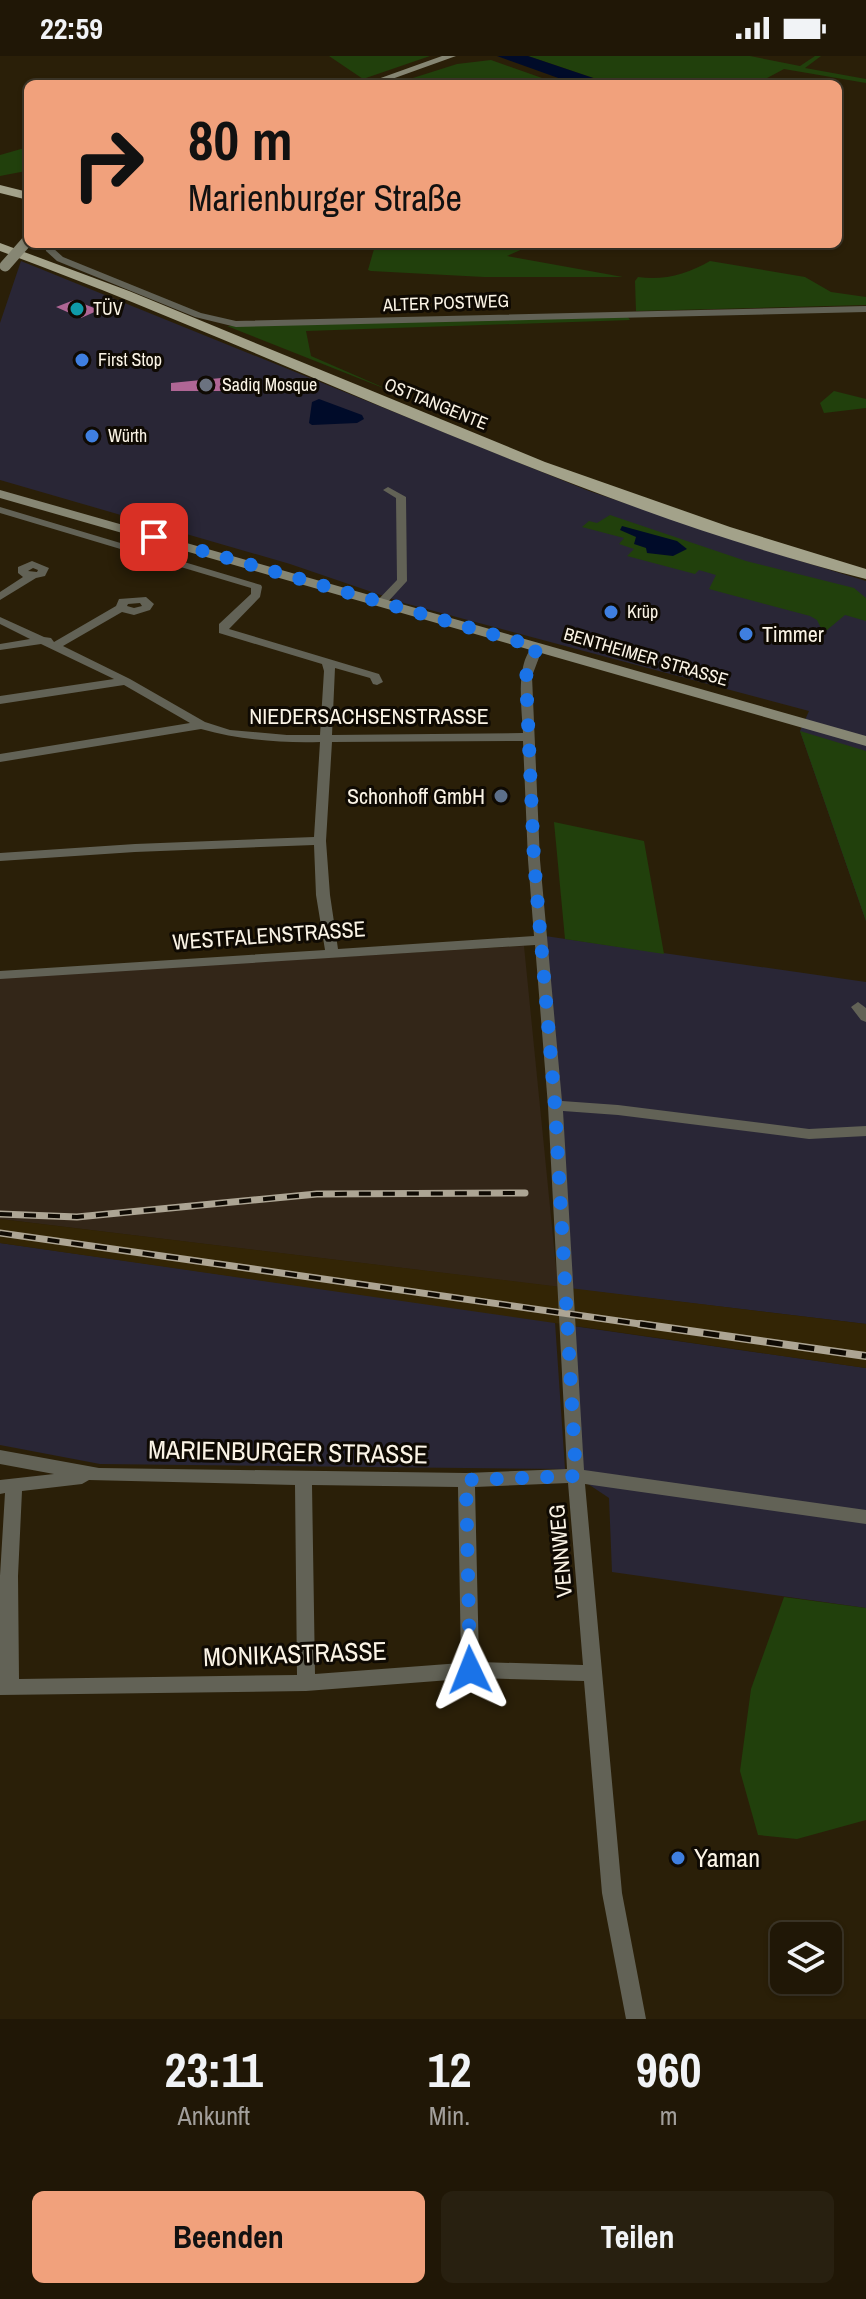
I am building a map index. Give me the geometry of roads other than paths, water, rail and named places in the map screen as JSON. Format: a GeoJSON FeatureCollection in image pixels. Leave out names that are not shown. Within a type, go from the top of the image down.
{"type":"FeatureCollection","features":[{"type":"Feature","properties":{"kind":"main road"},"geometry":{"type":"LineString","coordinates":[[0,189],[24,195]]}},
{"type":"Feature","properties":{"kind":"main road","name":"OSTTANGENTE"},"geometry":{"type":"LineString","coordinates":[[0,247],[206,326],[577,479],[866,574]]}},
{"type":"Feature","properties":{"kind":"street"},"geometry":{"type":"LineString","coordinates":[[381,80],[451,56]]}},
{"type":"Feature","properties":{"kind":"street"},"geometry":{"type":"LineString","coordinates":[[2,269],[24,244]]}},
{"type":"Feature","properties":{"kind":"street","name":"ALTER POSTWEG"},"geometry":{"type":"LineString","coordinates":[[49,248],[56,257],[74,265],[198,315],[236,324],[866,309]]}},
{"type":"Feature","properties":{"kind":"street"},"geometry":{"type":"LineString","coordinates":[[381,603],[402,581],[401,497],[388,490]]}},
{"type":"Feature","properties":{"kind":"street","name":"BENTHEIMER STRASSE"},"geometry":{"type":"LineString","coordinates":[[0,494],[866,741]]}},
{"type":"Feature","properties":{"kind":"street"},"geometry":{"type":"LineString","coordinates":[[0,510],[253,585],[257,587],[256,595],[223,626],[223,631],[375,676],[377,682]]}},
{"type":"Feature","properties":{"kind":"street"},"geometry":{"type":"LineString","coordinates":[[0,597],[32,576]]}},
{"type":"Feature","properties":{"kind":"street"},"geometry":{"type":"LineString","coordinates":[[0,647],[52,643],[121,608]]}},
{"type":"Feature","properties":{"kind":"street","name":"NIEDERSACHSENSTRASSE"},"geometry":{"type":"LineString","coordinates":[[0,620],[126,681],[201,725],[255,738],[529,737]]}},
{"type":"Feature","properties":{"kind":"street","name":"VENNWEG"},"geometry":{"type":"LineString","coordinates":[[537,647],[526,676],[576,1476],[612,1893],[636,2019]]}},
{"type":"Feature","properties":{"kind":"street"},"geometry":{"type":"LineString","coordinates":[[327,662],[330,671],[320,841],[323,895],[332,953]]}},
{"type":"Feature","properties":{"kind":"street"},"geometry":{"type":"LineString","coordinates":[[0,700],[126,681]]}},
{"type":"Feature","properties":{"kind":"street"},"geometry":{"type":"LineString","coordinates":[[0,758],[201,725]]}},
{"type":"Feature","properties":{"kind":"street"},"geometry":{"type":"LineString","coordinates":[[0,857],[320,841]]}},
{"type":"Feature","properties":{"kind":"street","name":"WESTFALENSTRASSE"},"geometry":{"type":"LineString","coordinates":[[0,975],[541,940]]}},
{"type":"Feature","properties":{"kind":"street"},"geometry":{"type":"LineString","coordinates":[[555,1106],[605,1109],[809,1134],[866,1131]]}},
{"type":"Feature","properties":{"kind":"street","name":"MARIENBURGER STRASSE"},"geometry":{"type":"LineString","coordinates":[[0,1457],[99,1475],[466,1480],[576,1476],[866,1517]]}},
{"type":"Feature","properties":{"kind":"street"},"geometry":{"type":"LineString","coordinates":[[5,1686],[9,1576],[7,1486],[99,1475]]}},
{"type":"Feature","properties":{"kind":"street"},"geometry":{"type":"LineString","coordinates":[[303,1479],[306,1683]]}},
{"type":"Feature","properties":{"kind":"street"},"geometry":{"type":"LineString","coordinates":[[466,1480],[470,1670]]}},
{"type":"Feature","properties":{"kind":"street","name":"MONIKASTRASSE"},"geometry":{"type":"LineString","coordinates":[[5,1686],[306,1683],[470,1670],[592,1673]]}},
{"type":"Feature","properties":{"kind":"water"},"geometry":{"type":"Polygon","coordinates":[[[497,56],[528,56],[599,80],[564,80],[497,56]]]}},
{"type":"Feature","properties":{"kind":"water"},"geometry":{"type":"Polygon","coordinates":[[[319,399],[362,415],[364,419],[357,423],[312,425],[309,423],[312,402],[319,399]]]}},
{"type":"Feature","properties":{"kind":"water"},"geometry":{"type":"Polygon","coordinates":[[[622,526],[677,541],[687,549],[673,556],[647,553],[646,548],[634,544],[636,537],[620,530],[622,526]]]}},
{"type":"Feature","properties":{"kind":"railway"},"geometry":{"type":"LineString","coordinates":[[0,1214],[77,1217],[317,1194],[525,1193]]}},
{"type":"Feature","properties":{"kind":"railway"},"geometry":{"type":"LineString","coordinates":[[0,1233],[654,1326]]}},
{"type":"Feature","properties":{"kind":"railway"},"geometry":{"type":"LineString","coordinates":[[640,1324],[866,1356]]}},
{"type":"Feature","properties":{"kind":"place","name":"TÜV"},"geometry":{"type":"Point","coordinates":[77,309]}},
{"type":"Feature","properties":{"kind":"place","name":"First Stop"},"geometry":{"type":"Point","coordinates":[82,360]}},
{"type":"Feature","properties":{"kind":"place","name":"Sadiq Mosque"},"geometry":{"type":"Point","coordinates":[206,385]}},
{"type":"Feature","properties":{"kind":"place","name":"Würth"},"geometry":{"type":"Point","coordinates":[92,436]}},
{"type":"Feature","properties":{"kind":"place","name":"Krüp"},"geometry":{"type":"Point","coordinates":[611,612]}},
{"type":"Feature","properties":{"kind":"place","name":"Timmer"},"geometry":{"type":"Point","coordinates":[746,634]}},
{"type":"Feature","properties":{"kind":"place","name":"Schonhoff GmbH"},"geometry":{"type":"Point","coordinates":[501,796]}},
{"type":"Feature","properties":{"kind":"place","name":"Yaman"},"geometry":{"type":"Point","coordinates":[678,1858]}}]}
